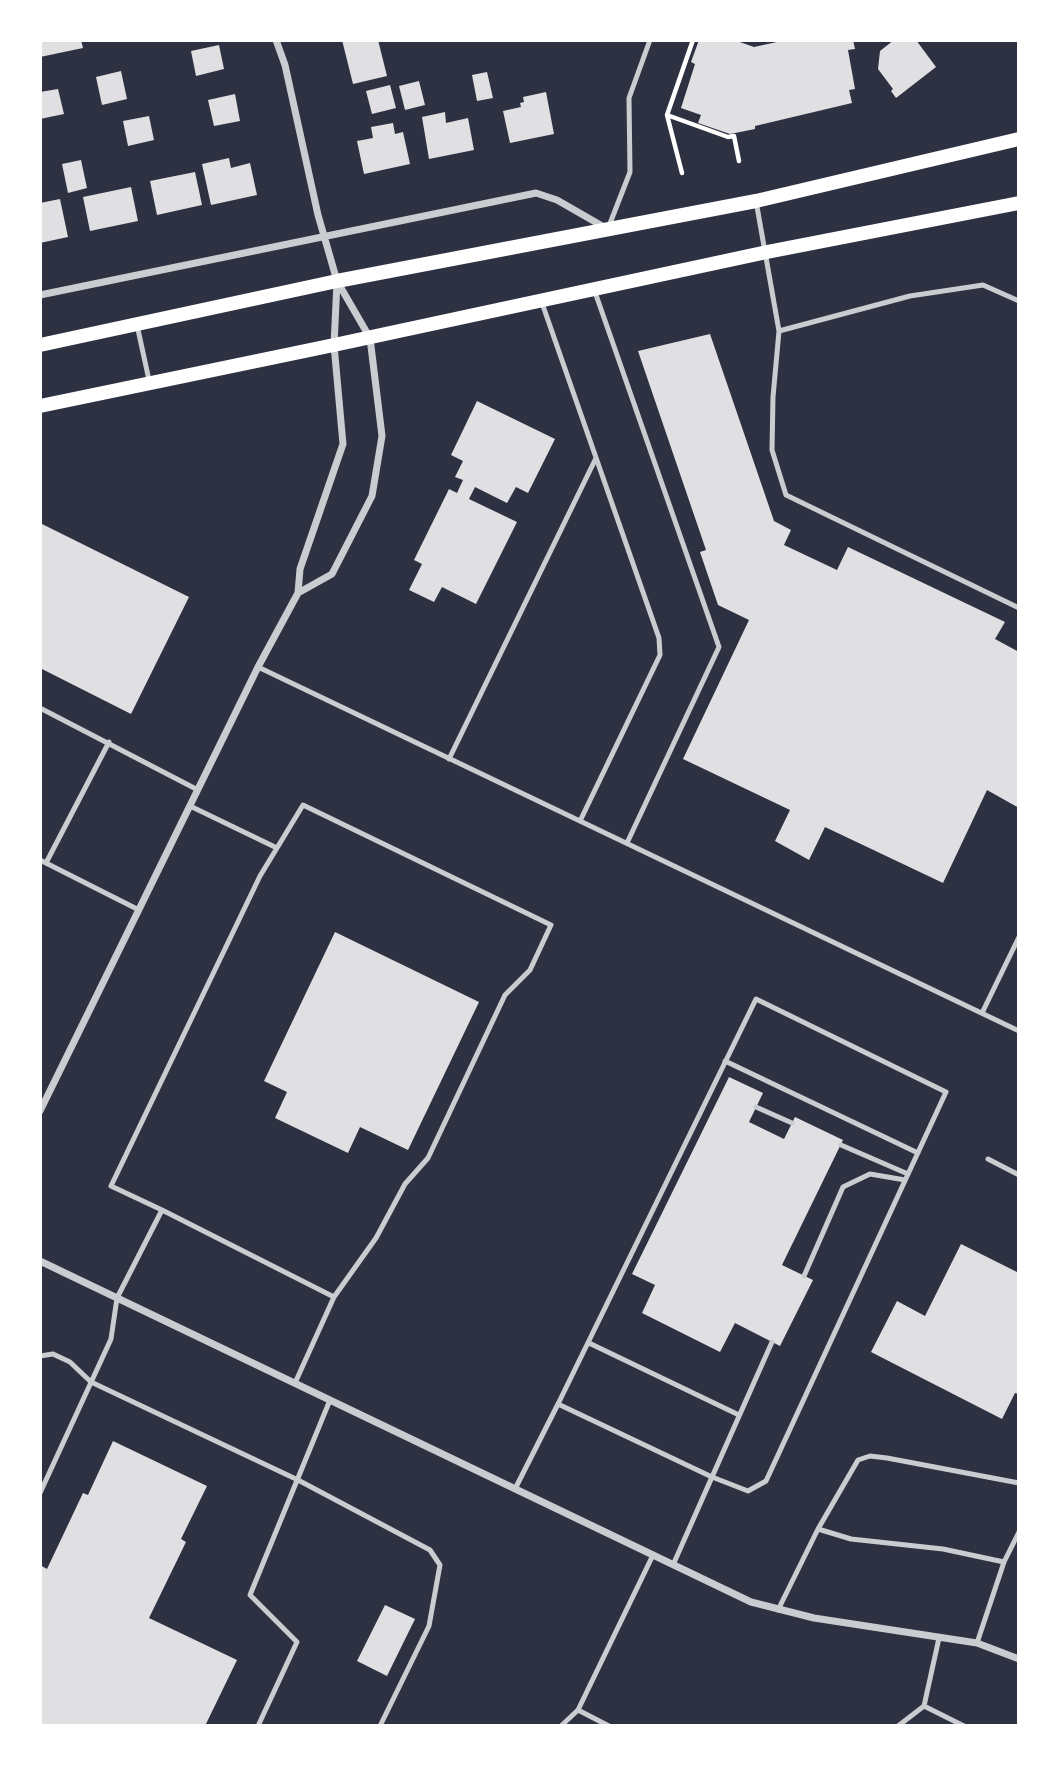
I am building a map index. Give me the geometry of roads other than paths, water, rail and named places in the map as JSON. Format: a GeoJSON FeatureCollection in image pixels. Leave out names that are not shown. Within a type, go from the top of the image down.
{"type":"FeatureCollection","features":[{"type":"Feature","properties":{"kind":"main road"},"geometry":{"type":"LineString","coordinates":[[40,345],[337,281],[756,201],[1019,139]]}},
{"type":"Feature","properties":{"kind":"main road"},"geometry":{"type":"LineString","coordinates":[[40,405],[370,338],[767,252],[1019,203]]}},
{"type":"Feature","properties":{"kind":"street"},"geometry":{"type":"LineString","coordinates":[[276,40],[285,65],[324,236],[337,281],[370,338],[382,436],[372,496],[332,575],[298,593]]}},
{"type":"Feature","properties":{"kind":"street"},"geometry":{"type":"LineString","coordinates":[[40,295],[536,193],[557,200],[608,229]]}},
{"type":"Feature","properties":{"kind":"street"},"geometry":{"type":"LineString","coordinates":[[40,1111],[258,667],[298,593],[300,569],[343,444],[334,345],[337,281]]}},
{"type":"Feature","properties":{"kind":"street"},"geometry":{"type":"LineString","coordinates":[[40,1261],[751,1602],[814,1618],[977,1643],[1019,1659]]}},
{"type":"Feature","properties":{"kind":"lane"},"geometry":{"type":"LineString","coordinates":[[608,229],[630,172],[629,98],[650,40]]}},
{"type":"Feature","properties":{"kind":"lane"},"geometry":{"type":"LineString","coordinates":[[756,201],[779,331],[773,397],[772,450],[786,495],[1019,608]]}},
{"type":"Feature","properties":{"kind":"lane"},"geometry":{"type":"LineString","coordinates":[[779,331],[910,296],[983,285],[1019,301]]}},
{"type":"Feature","properties":{"kind":"lane"},"geometry":{"type":"LineString","coordinates":[[593,289],[719,647],[627,844]]}},
{"type":"Feature","properties":{"kind":"lane"},"geometry":{"type":"LineString","coordinates":[[541,300],[659,638],[660,655],[580,821]]}},
{"type":"Feature","properties":{"kind":"lane"},"geometry":{"type":"LineString","coordinates":[[137,324],[150,383]]}},
{"type":"Feature","properties":{"kind":"lane"},"geometry":{"type":"LineString","coordinates":[[449,759],[596,458]]}},
{"type":"Feature","properties":{"kind":"lane"},"geometry":{"type":"LineString","coordinates":[[258,667],[1019,1031]]}},
{"type":"Feature","properties":{"kind":"lane"},"geometry":{"type":"LineString","coordinates":[[40,708],[198,790]]}},
{"type":"Feature","properties":{"kind":"lane"},"geometry":{"type":"LineString","coordinates":[[109,742],[43,861],[139,910]]}},
{"type":"Feature","properties":{"kind":"lane"},"geometry":{"type":"LineString","coordinates":[[295,1383],[334,1297],[376,1238],[405,1184],[428,1158],[505,995],[530,970],[551,925],[303,805],[260,876],[111,1186],[334,1297]]}},
{"type":"Feature","properties":{"kind":"lane"},"geometry":{"type":"LineString","coordinates":[[190,806],[277,848]]}},
{"type":"Feature","properties":{"kind":"lane"},"geometry":{"type":"LineString","coordinates":[[982,1013],[1019,937]]}},
{"type":"Feature","properties":{"kind":"lane"},"geometry":{"type":"LineString","coordinates":[[515,1489],[558,1404],[589,1343],[755,999],[946,1092],[766,1481],[748,1491],[712,1478],[558,1404]]}},
{"type":"Feature","properties":{"kind":"lane"},"geometry":{"type":"LineString","coordinates":[[725,1061],[918,1153]]}},
{"type":"Feature","properties":{"kind":"lane"},"geometry":{"type":"LineString","coordinates":[[713,1086],[722,1091]]}},
{"type":"Feature","properties":{"kind":"lane"},"geometry":{"type":"LineString","coordinates":[[757,1107],[792,1123]]}},
{"type":"Feature","properties":{"kind":"lane"},"geometry":{"type":"LineString","coordinates":[[841,1145],[906,1177]]}},
{"type":"Feature","properties":{"kind":"lane"},"geometry":{"type":"LineString","coordinates":[[988,1159],[1019,1175]]}},
{"type":"Feature","properties":{"kind":"lane"},"geometry":{"type":"LineString","coordinates":[[804,1276],[844,1188],[870,1174],[906,1177]]}},
{"type":"Feature","properties":{"kind":"lane"},"geometry":{"type":"LineString","coordinates":[[40,1493],[111,1339],[117,1298],[162,1210]]}},
{"type":"Feature","properties":{"kind":"lane"},"geometry":{"type":"LineString","coordinates":[[673,1565],[772,1342]]}},
{"type":"Feature","properties":{"kind":"lane"},"geometry":{"type":"LineString","coordinates":[[589,1343],[739,1415]]}},
{"type":"Feature","properties":{"kind":"lane"},"geometry":{"type":"LineString","coordinates":[[40,1356],[53,1354],[70,1362],[91,1382],[298,1480],[430,1550],[440,1565],[429,1626],[380,1726]]}},
{"type":"Feature","properties":{"kind":"lane"},"geometry":{"type":"LineString","coordinates":[[258,1726],[297,1642],[250,1595],[330,1400]]}},
{"type":"Feature","properties":{"kind":"lane"},"geometry":{"type":"LineString","coordinates":[[778,1610],[818,1528],[858,1460],[870,1456],[1019,1483]]}},
{"type":"Feature","properties":{"kind":"lane"},"geometry":{"type":"LineString","coordinates":[[818,1528],[851,1539],[943,1549],[1004,1562]]}},
{"type":"Feature","properties":{"kind":"lane"},"geometry":{"type":"LineString","coordinates":[[977,1643],[1004,1562],[1019,1532]]}},
{"type":"Feature","properties":{"kind":"lane"},"geometry":{"type":"LineString","coordinates":[[561,1726],[578,1710],[653,1555]]}},
{"type":"Feature","properties":{"kind":"lane"},"geometry":{"type":"LineString","coordinates":[[898,1726],[924,1706],[939,1637]]}},
{"type":"Feature","properties":{"kind":"lane"},"geometry":{"type":"LineString","coordinates":[[924,1706],[964,1726]]}},
{"type":"Feature","properties":{"kind":"lane"},"geometry":{"type":"LineString","coordinates":[[578,1710],[609,1726]]}}]}
